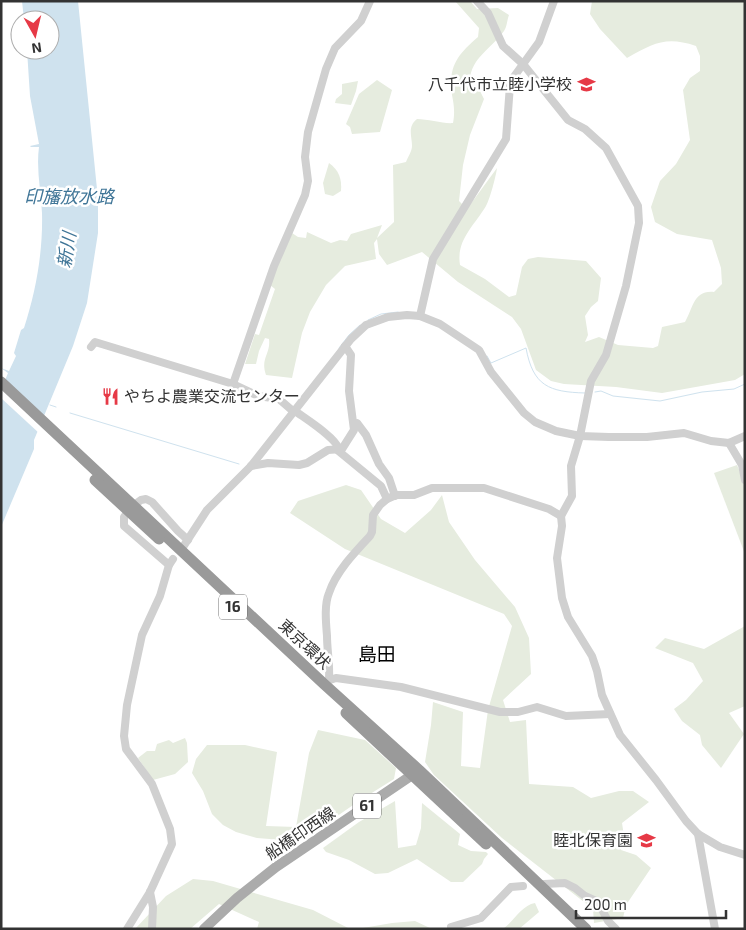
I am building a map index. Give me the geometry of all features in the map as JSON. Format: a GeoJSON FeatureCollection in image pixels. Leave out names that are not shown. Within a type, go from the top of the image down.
{"type":"FeatureCollection","features":[{"type":"Feature","properties":{"kind":"highway","name":"東京環状"},"geometry":{"type":"LineString","coordinates":[[1,382],[54,436],[131,509],[586,929]]}},
{"type":"Feature","properties":{"kind":"highway","name":"東京環状"},"geometry":{"type":"LineString","coordinates":[[1,391],[54,436]]}},
{"type":"Feature","properties":{"kind":"highway","name":"東京環状"},"geometry":{"type":"LineString","coordinates":[[271,639],[326,681],[331,694]]}},
{"type":"Feature","properties":{"kind":"highway","name":"東京環状"},"geometry":{"type":"LineString","coordinates":[[416,773],[577,929]]}},
{"type":"Feature","properties":{"kind":"main road","name":"船橋印西線"},"geometry":{"type":"LineString","coordinates":[[204,929],[237,898],[276,867],[416,773]]}},
{"type":"Feature","properties":{"kind":"street"},"geometry":{"type":"LineString","coordinates":[[233,384],[278,257],[305,196],[308,181],[305,157],[308,132],[326,69],[335,48],[361,21],[370,1]]}},
{"type":"Feature","properties":{"kind":"street"},"geometry":{"type":"LineString","coordinates":[[476,1],[488,13],[504,46],[523,64],[568,120],[585,129],[606,148],[638,206],[639,224],[626,286],[606,355],[592,381],[580,436],[571,466],[572,496],[561,516],[562,526],[557,558],[562,598],[570,621],[592,656],[602,695],[620,736],[698,834],[720,847],[745,855]]}},
{"type":"Feature","properties":{"kind":"street"},"geometry":{"type":"LineString","coordinates":[[420,316],[433,259],[506,139],[510,85],[539,42],[554,1]]}},
{"type":"Feature","properties":{"kind":"street"},"geometry":{"type":"LineString","coordinates":[[183,547],[207,510],[251,466],[356,333],[376,320],[400,315],[420,316],[440,324],[479,350],[491,372],[529,417],[542,426],[556,431],[580,436],[647,437],[684,433],[728,444],[745,436]]}},
{"type":"Feature","properties":{"kind":"street"},"geometry":{"type":"LineString","coordinates":[[91,347],[95,342],[233,384],[258,396],[279,400],[332,439],[339,446],[338,449],[391,497]]}},
{"type":"Feature","properties":{"kind":"street"},"geometry":{"type":"LineString","coordinates":[[251,466],[268,463],[299,465],[328,450],[342,449],[352,434],[354,424],[349,391],[351,355],[346,346]]}},
{"type":"Feature","properties":{"kind":"street"},"geometry":{"type":"LineString","coordinates":[[354,424],[357,423],[366,435],[379,464],[389,478],[391,497]]}},
{"type":"Feature","properties":{"kind":"street"},"geometry":{"type":"LineString","coordinates":[[728,444],[742,465],[745,480]]}},
{"type":"Feature","properties":{"kind":"street"},"geometry":{"type":"LineString","coordinates":[[326,681],[330,666],[326,637],[329,593],[347,561],[370,536],[373,515],[380,505],[391,497],[414,495],[432,488],[484,488],[549,509],[561,516]]}},
{"type":"Feature","properties":{"kind":"street"},"geometry":{"type":"LineString","coordinates":[[127,929],[150,892],[170,851],[172,837],[152,784],[126,748],[124,730],[130,688],[142,635],[160,596],[171,562],[124,526],[124,517],[141,500],[146,499],[152,502],[188,540]]}},
{"type":"Feature","properties":{"kind":"street"},"geometry":{"type":"LineString","coordinates":[[326,681],[336,678],[401,687],[500,712],[518,712],[537,708],[566,716],[610,714]]}},
{"type":"Feature","properties":{"kind":"street"},"geometry":{"type":"LineString","coordinates":[[698,834],[715,929]]}},
{"type":"Feature","properties":{"kind":"street"},"geometry":{"type":"LineString","coordinates":[[544,884],[565,883],[598,902],[608,921],[616,929]]}},
{"type":"Feature","properties":{"kind":"street"},"geometry":{"type":"LineString","coordinates":[[451,927],[481,918],[511,887],[523,886]]}},
{"type":"Feature","properties":{"kind":"street"},"geometry":{"type":"LineString","coordinates":[[150,892],[153,907],[152,929]]}},
{"type":"Feature","properties":{"kind":"shaded area"},"geometry":{"type":"Polygon","coordinates":[[[455,1],[470,1],[477,9],[498,8],[509,15],[504,31],[478,59],[471,72],[470,80],[479,89],[484,99],[470,135],[463,165],[459,201],[467,209],[497,168],[488,203],[463,241],[459,256],[460,265],[485,279],[509,297],[516,295],[522,267],[528,259],[538,257],[586,261],[601,278],[598,301],[585,316],[588,335],[585,342],[599,337],[618,345],[653,348],[658,346],[662,327],[685,322],[698,297],[707,292],[714,292],[722,284],[721,268],[712,240],[677,234],[655,222],[651,207],[660,181],[676,164],[690,140],[683,90],[690,78],[700,71],[700,56],[696,46],[668,41],[645,48],[627,58],[600,29],[590,14],[592,1],[745,1],[745,374],[735,380],[662,393],[616,387],[564,384],[551,381],[536,370],[521,329],[512,317],[458,282],[422,252],[387,265],[379,254],[377,239],[374,243],[376,259],[345,266],[326,285],[310,312],[302,333],[292,378],[266,375],[264,364],[269,349],[269,339],[265,338],[256,364],[245,364],[255,334],[259,335],[275,289],[270,285],[292,233],[298,237],[306,238],[307,232],[331,243],[340,240],[347,241],[351,234],[382,225],[377,238],[394,222],[393,165],[406,162],[411,152],[412,125],[417,119],[453,123],[454,109],[451,77],[453,69],[459,56],[478,37],[479,28],[455,1]]]}},
{"type":"Feature","properties":{"kind":"shaded area"},"geometry":{"type":"Polygon","coordinates":[[[377,80],[392,90],[380,132],[352,134],[350,127],[346,124],[359,94],[377,80]]]}},
{"type":"Feature","properties":{"kind":"shaded area"},"geometry":{"type":"Polygon","coordinates":[[[358,81],[351,105],[335,103],[336,99],[342,94],[342,84],[358,81]]]}},
{"type":"Feature","properties":{"kind":"shaded area"},"geometry":{"type":"Polygon","coordinates":[[[329,163],[339,175],[341,183],[341,191],[333,196],[325,194],[323,183],[329,163]]]}},
{"type":"Feature","properties":{"kind":"shaded area"},"geometry":{"type":"Polygon","coordinates":[[[737,465],[745,484],[745,554],[714,473],[737,465]]]}},
{"type":"Feature","properties":{"kind":"shaded area"},"geometry":{"type":"Polygon","coordinates":[[[346,485],[361,490],[381,519],[405,533],[431,510],[442,495],[449,522],[475,560],[515,607],[529,638],[531,674],[503,700],[510,722],[526,720],[529,784],[573,787],[591,798],[619,791],[633,791],[649,802],[622,823],[624,836],[621,850],[636,855],[651,868],[626,905],[623,918],[594,923],[593,909],[502,838],[434,775],[425,762],[433,702],[463,712],[461,766],[480,768],[488,710],[512,626],[504,614],[345,549],[290,513],[298,501],[346,485]]]}},
{"type":"Feature","properties":{"kind":"shaded area"},"geometry":{"type":"Polygon","coordinates":[[[745,626],[745,706],[729,713],[744,734],[721,768],[702,745],[700,735],[682,721],[674,709],[686,700],[703,681],[693,663],[655,648],[665,638],[704,649],[745,626]]]}},
{"type":"Feature","properties":{"kind":"shaded area"},"geometry":{"type":"Polygon","coordinates":[[[318,730],[365,740],[396,768],[394,779],[301,839],[257,838],[236,832],[223,825],[212,814],[203,791],[192,773],[196,759],[207,745],[245,745],[277,752],[266,826],[296,827],[309,753],[318,730]]]}},
{"type":"Feature","properties":{"kind":"shaded area"},"geometry":{"type":"Polygon","coordinates":[[[185,738],[188,762],[175,774],[153,780],[138,758],[147,751],[155,751],[157,744],[169,740],[173,743],[185,738]]]}},
{"type":"Feature","properties":{"kind":"shaded area"},"geometry":{"type":"Polygon","coordinates":[[[395,801],[398,848],[416,845],[421,828],[422,803],[460,834],[458,845],[471,851],[486,852],[488,854],[482,864],[463,882],[451,882],[417,859],[388,873],[375,874],[349,860],[326,852],[323,848],[359,822],[395,801]]]}},
{"type":"Feature","properties":{"kind":"shaded area"},"geometry":{"type":"Polygon","coordinates":[[[193,879],[213,881],[313,910],[350,929],[257,929],[259,922],[219,904],[190,929],[135,929],[166,896],[193,879]]]}},
{"type":"Feature","properties":{"kind":"shaded area"},"geometry":{"type":"Polygon","coordinates":[[[535,903],[539,912],[519,929],[503,929],[522,910],[535,903]]]}},
{"type":"Feature","properties":{"kind":"shaded area"},"geometry":{"type":"Polygon","coordinates":[[[415,921],[432,929],[357,929],[392,923],[415,921]]]}},
{"type":"Feature","properties":{"kind":"water","name":"印旛放水路"},"geometry":{"type":"Polygon","coordinates":[[[22,1],[78,1],[98,199],[98,233],[87,303],[73,346],[34,440],[34,449],[1,527],[1,390],[8,373],[1,368],[9,371],[16,356],[14,353],[32,300],[41,242],[42,213],[38,172],[39,147],[30,146],[39,144],[30,96],[28,60],[60,60],[60,10],[23,10],[22,1]]]}},
{"type":"Feature","properties":{"kind":"pier"},"geometry":{"type":"Polygon","coordinates":[[[1,384],[46,418],[40,434],[1,398],[1,384]]]}},
{"type":"Feature","properties":{"kind":"waterway"},"geometry":{"type":"LineString","coordinates":[[368,320],[381,314],[398,312]]}},
{"type":"Feature","properties":{"kind":"waterway"},"geometry":{"type":"LineString","coordinates":[[339,348],[360,325]]}},
{"type":"Feature","properties":{"kind":"waterway"},"geometry":{"type":"LineString","coordinates":[[487,356],[491,363],[526,348],[529,361],[538,379],[552,388],[562,391],[585,393]]}},
{"type":"Feature","properties":{"kind":"waterway"},"geometry":{"type":"LineString","coordinates":[[595,392],[601,391],[613,396],[660,401],[702,392],[734,389],[745,384]]}},
{"type":"Feature","properties":{"kind":"waterway"},"geometry":{"type":"LineString","coordinates":[[50,405],[56,407]]}},
{"type":"Feature","properties":{"kind":"waterway"},"geometry":{"type":"LineString","coordinates":[[70,413],[239,464]]}},
{"type":"Feature","properties":{"kind":"place","name":"八千代市立睦小学校"},"geometry":{"type":"Point","coordinates":[586,84]}},
{"type":"Feature","properties":{"kind":"place","name":"やちよ農業交流センター"},"geometry":{"type":"Point","coordinates":[110,396]}},
{"type":"Feature","properties":{"kind":"place","name":"睦北保育園"},"geometry":{"type":"Point","coordinates":[647,840]}},
{"type":"Feature","properties":{"kind":"district","name":"島田"},"geometry":{"type":"Point","coordinates":[377,654]}},
{"type":"Feature","properties":{"kind":"water label","name":"新川"},"geometry":{"type":"Point","coordinates":[67,250]}}]}
